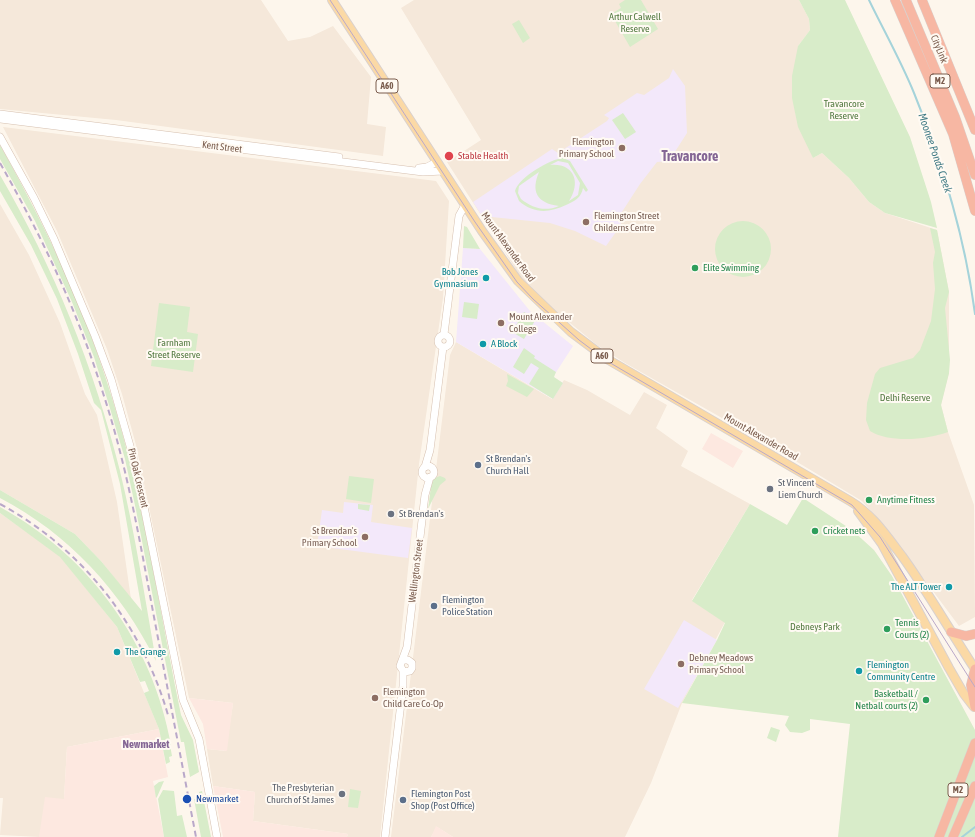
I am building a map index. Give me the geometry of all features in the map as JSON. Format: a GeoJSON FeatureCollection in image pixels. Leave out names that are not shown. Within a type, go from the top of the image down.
{"type":"FeatureCollection","features":[{"type":"Feature","properties":{"kind":"highway"},"geometry":{"type":"LineString","coordinates":[[895,0],[953,134],[975,211]]}},
{"type":"Feature","properties":{"kind":"highway","name":"CityLink"},"geometry":{"type":"LineString","coordinates":[[906,0],[955,117],[975,175]]}},
{"type":"Feature","properties":{"kind":"highway","name":"CityLink"},"geometry":{"type":"LineString","coordinates":[[922,0],[974,127]]}},
{"type":"Feature","properties":{"kind":"highway"},"geometry":{"type":"LineString","coordinates":[[951,632],[966,636],[975,634]]}},
{"type":"Feature","properties":{"kind":"highway"},"geometry":{"type":"LineString","coordinates":[[975,669],[971,685],[975,707]]}},
{"type":"Feature","properties":{"kind":"highway","name":"M2"},"geometry":{"type":"LineString","coordinates":[[939,837],[975,743]]}},
{"type":"Feature","properties":{"kind":"highway","name":"M2"},"geometry":{"type":"LineString","coordinates":[[953,837],[975,786]]}},
{"type":"Feature","properties":{"kind":"main road","name":"Mount Alexander Road"},"geometry":{"type":"LineString","coordinates":[[332,0],[465,205],[525,290],[590,347],[617,365],[858,506],[870,516],[916,576],[975,669]]}},
{"type":"Feature","properties":{"kind":"main road","name":"Mount Alexander Road"},"geometry":{"type":"LineString","coordinates":[[841,496],[861,514],[874,530],[904,582],[949,668],[964,694],[975,707]]}},
{"type":"Feature","properties":{"kind":"main road"},"geometry":{"type":"LineString","coordinates":[[904,582],[916,576]]}},
{"type":"Feature","properties":{"kind":"street","name":"Kent Street"},"geometry":{"type":"LineString","coordinates":[[0,114],[417,167],[427,167],[437,162]]}},
{"type":"Feature","properties":{"kind":"street","name":"Kent Street"},"geometry":{"type":"LineString","coordinates":[[0,119],[423,172],[443,171]]}},
{"type":"Feature","properties":{"kind":"street","name":"Pin Oak Crescent"},"geometry":{"type":"LineString","coordinates":[[0,137],[34,198],[54,239],[95,336],[113,386],[136,467],[183,700],[199,739],[217,837]]}},
{"type":"Feature","properties":{"kind":"street"},"geometry":{"type":"LineString","coordinates":[[430,450],[434,472],[426,478],[422,473],[430,450],[443,347],[438,343],[438,339],[439,336],[444,334],[459,216],[465,205]]}},
{"type":"Feature","properties":{"kind":"street"},"geometry":{"type":"LineString","coordinates":[[424,467],[432,466]]}},
{"type":"Feature","properties":{"kind":"street","name":"Wellington Street"},"geometry":{"type":"LineString","coordinates":[[406,660],[426,478]]}},
{"type":"Feature","properties":{"kind":"street"},"geometry":{"type":"LineString","coordinates":[[385,837],[403,686],[406,671],[413,666],[406,660],[400,666],[406,671]]}},
{"type":"Feature","properties":{"kind":"shaded area"},"geometry":{"type":"Polygon","coordinates":[[[0,0],[261,0],[288,41],[310,37],[333,26],[371,77],[367,124],[386,127],[383,156],[116,120],[0,109],[0,0]]]}},
{"type":"Feature","properties":{"kind":"shaded area"},"geometry":{"type":"Polygon","coordinates":[[[414,0],[799,0],[809,19],[810,30],[798,46],[813,158],[822,153],[849,178],[869,202],[885,213],[937,230],[949,292],[949,373],[941,405],[948,432],[974,505],[975,617],[959,626],[882,523],[862,501],[759,439],[625,363],[597,345],[542,300],[522,279],[447,162],[481,140],[401,8],[414,0]]]}},
{"type":"Feature","properties":{"kind":"shaded area","name":"Flemington Primary School"},"geometry":{"type":"Polygon","coordinates":[[[673,69],[685,86],[687,133],[669,161],[657,162],[640,184],[620,215],[621,225],[606,246],[575,231],[550,223],[482,216],[473,202],[552,149],[558,153],[607,121],[609,118],[604,115],[637,93],[644,95],[669,78],[673,69]]]}},
{"type":"Feature","properties":{"kind":"shaded area"},"geometry":{"type":"Polygon","coordinates":[[[3,127],[436,181],[449,201],[443,298],[419,464],[380,837],[347,837],[348,834],[253,821],[255,792],[213,786],[207,749],[226,751],[233,703],[189,698],[136,445],[122,394],[107,349],[57,231],[3,127]]]}},
{"type":"Feature","properties":{"kind":"shaded area"},"geometry":{"type":"Polygon","coordinates":[[[0,204],[29,255],[60,323],[85,394],[97,415],[117,502],[131,599],[101,561],[75,534],[0,490],[0,204]]]}},
{"type":"Feature","properties":{"kind":"shaded area","name":"Mount Alexander College"},"geometry":{"type":"Polygon","coordinates":[[[463,248],[480,249],[530,311],[573,346],[553,377],[563,383],[553,399],[456,342],[463,248]]]}},
{"type":"Feature","properties":{"kind":"shaded area"},"geometry":{"type":"Polygon","coordinates":[[[456,342],[552,399],[564,380],[587,390],[630,415],[644,392],[667,405],[656,428],[688,451],[681,466],[750,504],[692,600],[725,622],[682,703],[651,783],[625,837],[453,837],[437,827],[431,837],[391,837],[450,355],[456,342]]]}},
{"type":"Feature","properties":{"kind":"shaded area"},"geometry":{"type":"Polygon","coordinates":[[[711,433],[743,451],[733,468],[702,449],[711,433]]]}},
{"type":"Feature","properties":{"kind":"shaded area","name":"St Brendan's Primary School"},"geometry":{"type":"Polygon","coordinates":[[[344,502],[373,505],[371,522],[412,528],[408,558],[317,546],[322,510],[343,513],[344,502]]]}},
{"type":"Feature","properties":{"kind":"shaded area"},"geometry":{"type":"Polygon","coordinates":[[[0,513],[60,556],[117,627],[159,729],[67,747],[64,799],[40,837],[0,835],[3,798],[0,798],[0,513]]]}},
{"type":"Feature","properties":{"kind":"shaded area","name":"Debney Meadows Primary School"},"geometry":{"type":"Polygon","coordinates":[[[684,620],[717,640],[678,708],[644,689],[684,620]]]}},
{"type":"Feature","properties":{"kind":"shaded area"},"geometry":{"type":"Polygon","coordinates":[[[189,698],[233,703],[227,751],[207,749],[203,724],[189,698]]]}},
{"type":"Feature","properties":{"kind":"shaded area"},"geometry":{"type":"Polygon","coordinates":[[[159,729],[168,777],[153,781],[164,837],[39,837],[45,797],[64,799],[67,747],[159,729]]]}},
{"type":"Feature","properties":{"kind":"shaded area"},"geometry":{"type":"Polygon","coordinates":[[[213,786],[255,792],[253,821],[348,834],[347,837],[223,837],[213,786]]]}},
{"type":"Feature","properties":{"kind":"shaded area"},"geometry":{"type":"Polygon","coordinates":[[[436,826],[453,837],[431,837],[436,826]]]}},
{"type":"Feature","properties":{"kind":"green space","name":"Arthur Calwell Reserve"},"geometry":{"type":"Polygon","coordinates":[[[625,0],[641,0],[658,29],[630,47],[611,14],[621,8],[619,4],[625,0]]]}},
{"type":"Feature","properties":{"kind":"green space","name":"Travancore Reserve"},"geometry":{"type":"Polygon","coordinates":[[[799,0],[845,0],[910,137],[931,202],[937,228],[885,213],[869,202],[849,178],[822,153],[813,158],[798,127],[792,98],[792,76],[798,46],[810,30],[809,19],[799,0]]]}},
{"type":"Feature","properties":{"kind":"green space"},"geometry":{"type":"Polygon","coordinates":[[[519,20],[530,38],[523,43],[512,24],[519,20]]]}},
{"type":"Feature","properties":{"kind":"green space"},"geometry":{"type":"Polygon","coordinates":[[[623,113],[636,132],[625,139],[612,120],[623,113]]]}},
{"type":"Feature","properties":{"kind":"green space"},"geometry":{"type":"Polygon","coordinates":[[[0,145],[31,202],[59,259],[96,348],[106,379],[139,500],[181,715],[193,740],[199,772],[190,777],[184,742],[181,742],[125,459],[109,405],[94,357],[72,302],[35,221],[0,159],[0,145]]]}},
{"type":"Feature","properties":{"kind":"green space"},"geometry":{"type":"Polygon","coordinates":[[[563,158],[570,161],[588,190],[586,192],[583,188],[579,197],[569,204],[548,211],[530,208],[519,201],[515,191],[522,180],[543,165],[563,158]],[[558,161],[550,165],[565,167],[570,171],[575,181],[575,188],[569,201],[578,195],[580,183],[568,163],[558,161]],[[539,172],[519,186],[518,193],[521,199],[534,207],[544,209],[559,206],[545,202],[537,195],[536,185],[539,172]]]}},
{"type":"Feature","properties":{"kind":"green space"},"geometry":{"type":"Polygon","coordinates":[[[0,175],[20,210],[55,282],[85,356],[98,394],[110,432],[125,494],[140,566],[156,661],[127,611],[91,567],[49,529],[25,512],[0,498],[0,490],[75,534],[101,561],[142,611],[120,484],[101,410],[94,403],[78,354],[57,299],[31,245],[0,191],[0,175]]]}},
{"type":"Feature","properties":{"kind":"green space"},"geometry":{"type":"Polygon","coordinates":[[[737,221],[749,221],[763,229],[771,243],[769,260],[763,269],[749,277],[737,277],[727,272],[720,265],[715,255],[715,243],[720,233],[727,226],[737,221]]]}},
{"type":"Feature","properties":{"kind":"green space"},"geometry":{"type":"Polygon","coordinates":[[[464,226],[467,227],[480,249],[463,248],[464,226]]]}},
{"type":"Feature","properties":{"kind":"green space","name":"Delhi Reserve"},"geometry":{"type":"Polygon","coordinates":[[[930,228],[937,230],[949,292],[945,308],[950,360],[949,373],[941,405],[948,432],[930,437],[897,439],[878,435],[870,431],[866,420],[867,403],[875,374],[880,368],[913,358],[920,350],[931,321],[935,289],[933,263],[935,252],[930,228]]]}},
{"type":"Feature","properties":{"kind":"green space"},"geometry":{"type":"Polygon","coordinates":[[[464,302],[479,304],[477,319],[462,317],[464,302]]]}},
{"type":"Feature","properties":{"kind":"green space","name":"Farnham Street Reserve"},"geometry":{"type":"Polygon","coordinates":[[[159,303],[190,307],[187,332],[198,334],[193,372],[151,366],[159,303]]]}},
{"type":"Feature","properties":{"kind":"green space"},"geometry":{"type":"Polygon","coordinates":[[[524,312],[536,319],[524,339],[512,332],[524,312]]]}},
{"type":"Feature","properties":{"kind":"green space"},"geometry":{"type":"Polygon","coordinates":[[[524,348],[535,356],[534,358],[556,372],[554,377],[563,383],[553,399],[529,384],[539,368],[531,363],[524,374],[513,367],[524,348]]]}},
{"type":"Feature","properties":{"kind":"green space"},"geometry":{"type":"Polygon","coordinates":[[[507,374],[534,389],[527,397],[506,386],[508,381],[507,374]]]}},
{"type":"Feature","properties":{"kind":"green space"},"geometry":{"type":"Polygon","coordinates":[[[349,476],[374,479],[371,503],[346,499],[349,476]]]}},
{"type":"Feature","properties":{"kind":"green space"},"geometry":{"type":"Polygon","coordinates":[[[440,476],[446,480],[440,485],[428,509],[432,479],[440,476]]]}},
{"type":"Feature","properties":{"kind":"green space","name":"Debneys Park"},"geometry":{"type":"Polygon","coordinates":[[[803,498],[852,530],[874,550],[892,576],[975,730],[975,837],[838,837],[850,724],[810,719],[810,730],[802,733],[790,732],[785,725],[789,716],[682,703],[725,623],[692,601],[750,504],[787,525],[803,498]]]}},
{"type":"Feature","properties":{"kind":"green space"},"geometry":{"type":"Polygon","coordinates":[[[358,504],[370,505],[369,511],[358,509],[358,504]]]}},
{"type":"Feature","properties":{"kind":"green space"},"geometry":{"type":"Polygon","coordinates":[[[0,507],[32,527],[62,551],[89,577],[112,606],[133,638],[149,672],[162,708],[171,745],[172,756],[169,757],[170,762],[166,764],[159,729],[144,693],[149,691],[145,681],[140,682],[117,627],[60,557],[0,513],[0,507]]]}},
{"type":"Feature","properties":{"kind":"green space"},"geometry":{"type":"Polygon","coordinates":[[[771,727],[780,730],[776,742],[767,738],[771,727]]]}},
{"type":"Feature","properties":{"kind":"green space"},"geometry":{"type":"Polygon","coordinates":[[[164,781],[156,798],[154,786],[159,782],[164,781]]]}},
{"type":"Feature","properties":{"kind":"green space"},"geometry":{"type":"Polygon","coordinates":[[[350,789],[361,791],[358,808],[348,807],[350,789]]]}},
{"type":"Feature","properties":{"kind":"green space"},"geometry":{"type":"Polygon","coordinates":[[[163,790],[174,791],[177,816],[182,815],[187,837],[164,837],[158,799],[163,790]]]}},
{"type":"Feature","properties":{"kind":"green space"},"geometry":{"type":"Polygon","coordinates":[[[202,791],[211,837],[201,837],[194,799],[200,798],[199,792],[202,791]]]}},
{"type":"Feature","properties":{"kind":"waterway","name":"Moonee Ponds Creek"},"geometry":{"type":"LineString","coordinates":[[869,0],[909,81],[925,120],[952,202],[959,229],[971,286],[975,314]]}},
{"type":"Feature","properties":{"kind":"waterway","name":"Moonee Ponds Creek"},"geometry":{"type":"LineString","coordinates":[[962,837],[975,827]]}},
{"type":"Feature","properties":{"kind":"tram line"},"geometry":{"type":"LineString","coordinates":[[330,0],[475,222],[517,282],[533,299],[579,340],[607,361],[852,505],[880,537],[975,687]]}},
{"type":"Feature","properties":{"kind":"railway"},"geometry":{"type":"LineString","coordinates":[[0,163],[58,275],[82,333],[112,421],[138,532],[196,837]]}},
{"type":"Feature","properties":{"kind":"railway"},"geometry":{"type":"LineString","coordinates":[[0,504],[30,522],[58,543],[83,567],[105,593],[125,621],[142,650],[157,682],[168,715]]}},
{"type":"Feature","properties":{"kind":"place","name":"Flemington Primary School"},"geometry":{"type":"Point","coordinates":[622,148]}},
{"type":"Feature","properties":{"kind":"place","name":"Stable Health"},"geometry":{"type":"Point","coordinates":[449,156]}},
{"type":"Feature","properties":{"kind":"place","name":"Flemington Street Childerns Centre"},"geometry":{"type":"Point","coordinates":[586,222]}},
{"type":"Feature","properties":{"kind":"place","name":"Elite Swimming"},"geometry":{"type":"Point","coordinates":[695,268]}},
{"type":"Feature","properties":{"kind":"place","name":"Bob Jones Gymnasium"},"geometry":{"type":"Point","coordinates":[486,278]}},
{"type":"Feature","properties":{"kind":"place","name":"Mount Alexander College"},"geometry":{"type":"Point","coordinates":[501,323]}},
{"type":"Feature","properties":{"kind":"place","name":"A Block"},"geometry":{"type":"Point","coordinates":[483,344]}},
{"type":"Feature","properties":{"kind":"place","name":"St Brendan's Church Hall"},"geometry":{"type":"Point","coordinates":[478,465]}},
{"type":"Feature","properties":{"kind":"place","name":"St Vincent Liem Church"},"geometry":{"type":"Point","coordinates":[770,489]}},
{"type":"Feature","properties":{"kind":"place","name":"Anytime Fitness"},"geometry":{"type":"Point","coordinates":[869,500]}},
{"type":"Feature","properties":{"kind":"place","name":"St Brendan's"},"geometry":{"type":"Point","coordinates":[391,514]}},
{"type":"Feature","properties":{"kind":"place","name":"Cricket nets"},"geometry":{"type":"Point","coordinates":[815,531]}},
{"type":"Feature","properties":{"kind":"place","name":"St Brendan's Primary School"},"geometry":{"type":"Point","coordinates":[365,537]}},
{"type":"Feature","properties":{"kind":"place","name":"The ALT Tower"},"geometry":{"type":"Point","coordinates":[949,587]}},
{"type":"Feature","properties":{"kind":"place","name":"Flemington Police Station"},"geometry":{"type":"Point","coordinates":[434,606]}},
{"type":"Feature","properties":{"kind":"place","name":"Tennis Courts (2)"},"geometry":{"type":"Point","coordinates":[887,629]}},
{"type":"Feature","properties":{"kind":"place","name":"The Grange"},"geometry":{"type":"Point","coordinates":[117,652]}},
{"type":"Feature","properties":{"kind":"place","name":"Debney Meadows Primary School"},"geometry":{"type":"Point","coordinates":[681,664]}},
{"type":"Feature","properties":{"kind":"place","name":"Flemington Community Centre"},"geometry":{"type":"Point","coordinates":[859,671]}},
{"type":"Feature","properties":{"kind":"place","name":"Flemington Child Care Co-Op"},"geometry":{"type":"Point","coordinates":[375,698]}},
{"type":"Feature","properties":{"kind":"place","name":"Basketball / Netball courts (2)"},"geometry":{"type":"Point","coordinates":[926,700]}},
{"type":"Feature","properties":{"kind":"place","name":"The Presbyterian Church of St James"},"geometry":{"type":"Point","coordinates":[342,794]}},
{"type":"Feature","properties":{"kind":"place","name":"Newmarket"},"geometry":{"type":"Point","coordinates":[187,799]}},
{"type":"Feature","properties":{"kind":"place","name":"Flemington Post Shop (Post Office)"},"geometry":{"type":"Point","coordinates":[403,800]}},
{"type":"Feature","properties":{"kind":"district","name":"Travancore"},"geometry":{"type":"Point","coordinates":[690,157]}},
{"type":"Feature","properties":{"kind":"district","name":"Newmarket"},"geometry":{"type":"Point","coordinates":[146,745]}}]}
